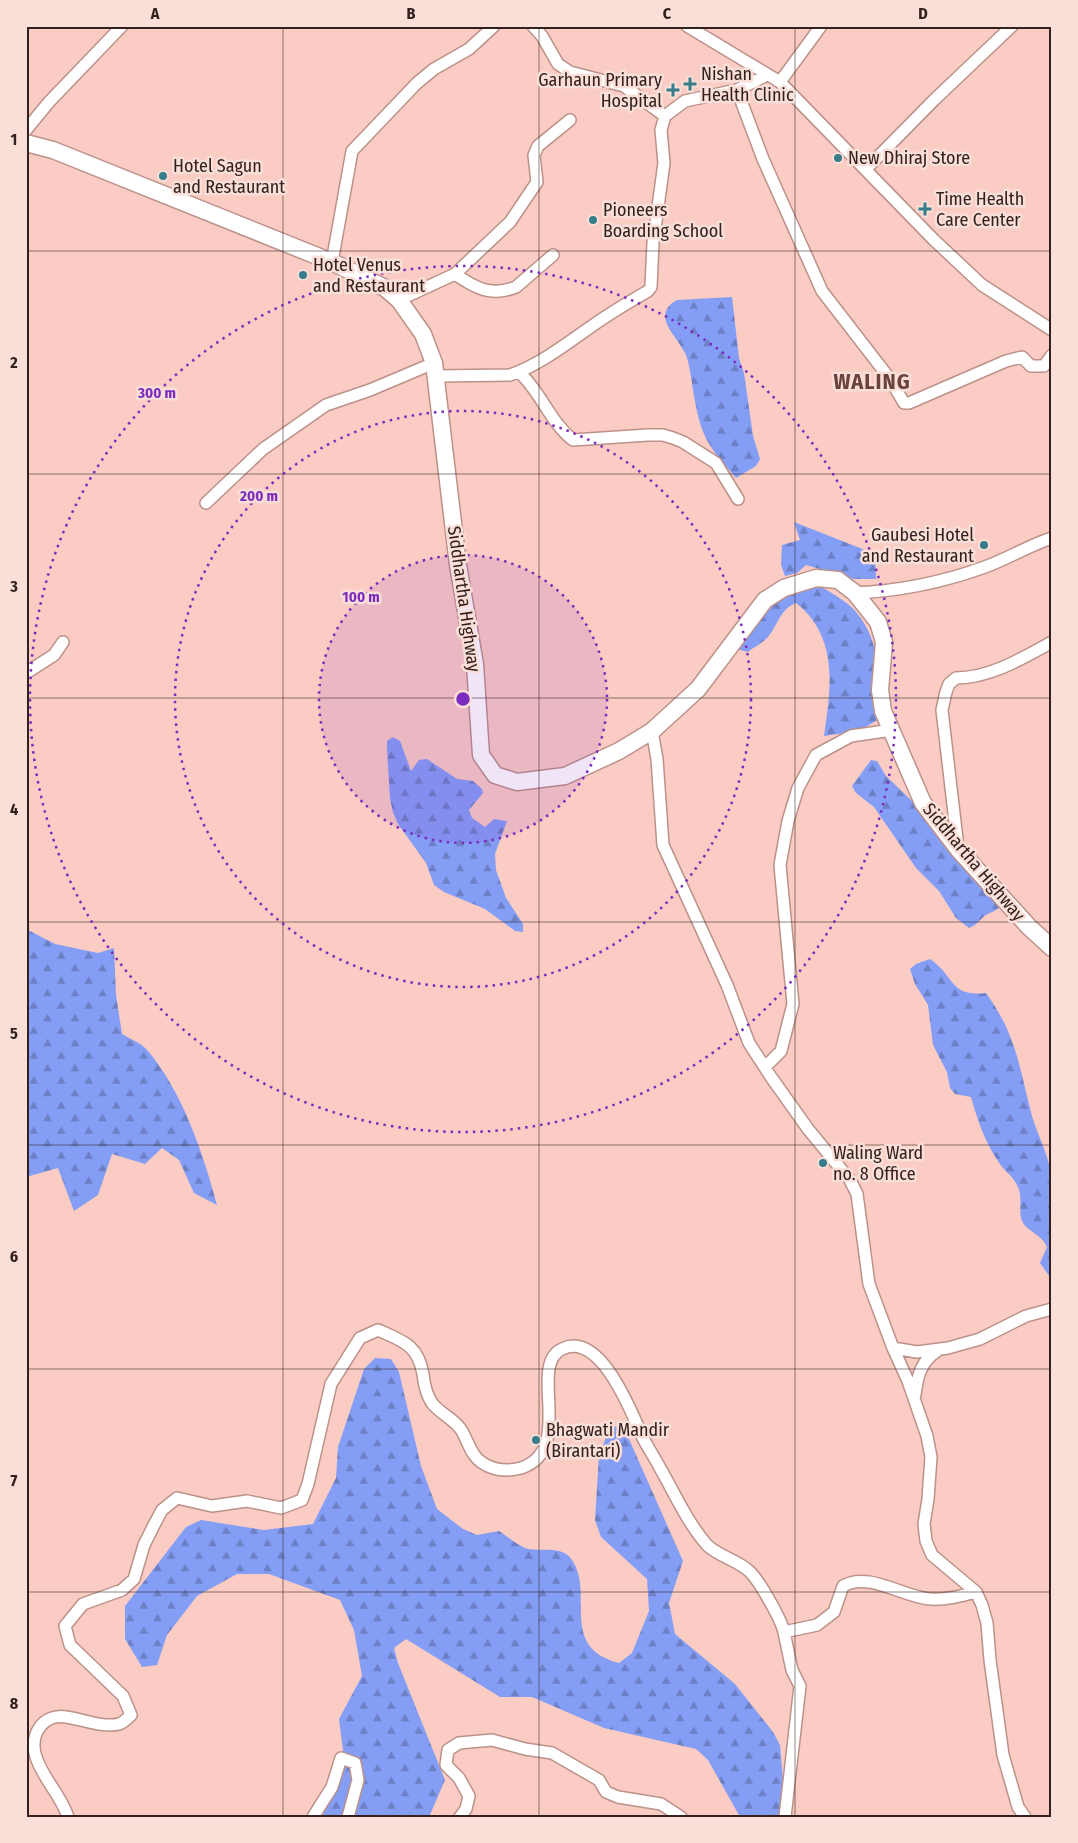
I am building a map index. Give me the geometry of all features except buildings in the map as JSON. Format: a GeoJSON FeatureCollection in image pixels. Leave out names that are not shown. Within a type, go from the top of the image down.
{"type":"FeatureCollection","features":[{"type":"Feature","properties":{"kind":"highway","name":"Siddhartha Highway"},"geometry":{"type":"LineString","coordinates":[[26,143],[53,150],[332,262],[385,288],[399,300],[423,334],[435,369],[458,565],[475,664],[481,755],[495,775],[517,782],[566,776],[619,751],[652,731],[698,689],[765,600],[784,588],[816,578],[838,580],[855,594],[878,622],[884,642],[880,690],[883,711],[923,803],[958,850],[1029,927],[1052,948]]}},
{"type":"Feature","properties":{"kind":"street"},"geometry":{"type":"LineString","coordinates":[[26,130],[49,102],[122,26]]}},
{"type":"Feature","properties":{"kind":"street"},"geometry":{"type":"LineString","coordinates":[[332,262],[352,151],[417,83],[434,70],[469,50],[494,26]]}},
{"type":"Feature","properties":{"kind":"street"},"geometry":{"type":"LineString","coordinates":[[533,26],[542,36],[558,64],[570,72],[624,86],[665,116]]}},
{"type":"Feature","properties":{"kind":"street"},"geometry":{"type":"LineString","coordinates":[[687,26],[780,82],[982,285],[1052,330]]}},
{"type":"Feature","properties":{"kind":"street"},"geometry":{"type":"LineString","coordinates":[[780,82],[821,26]]}},
{"type":"Feature","properties":{"kind":"street"},"geometry":{"type":"LineString","coordinates":[[866,169],[934,100],[1012,26]]}},
{"type":"Feature","properties":{"kind":"street"},"geometry":{"type":"LineString","coordinates":[[206,503],[263,449],[326,405],[435,369],[510,375],[519,372],[538,364],[651,287],[653,243],[664,163],[661,130],[665,116],[685,102],[737,90],[767,75]]}},
{"type":"Feature","properties":{"kind":"street"},"geometry":{"type":"LineString","coordinates":[[737,90],[763,159],[822,291],[890,379],[904,403],[909,403],[1006,361],[1022,357],[1031,366],[1044,366],[1052,355]]}},
{"type":"Feature","properties":{"kind":"street"},"geometry":{"type":"LineString","coordinates":[[399,300],[455,274],[510,222],[537,182],[534,155],[538,146],[570,120]]}},
{"type":"Feature","properties":{"kind":"street"},"geometry":{"type":"LineString","coordinates":[[455,274],[485,292],[509,290],[516,287],[553,255]]}},
{"type":"Feature","properties":{"kind":"street"},"geometry":{"type":"LineString","coordinates":[[519,372],[539,393],[556,424],[573,440],[648,435],[663,435],[678,440],[716,463],[738,498]]}},
{"type":"Feature","properties":{"kind":"street"},"geometry":{"type":"LineString","coordinates":[[855,594],[884,592],[934,583],[984,568],[1033,544],[1052,538]]}},
{"type":"Feature","properties":{"kind":"street"},"geometry":{"type":"LineString","coordinates":[[26,673],[54,655],[63,642]]}},
{"type":"Feature","properties":{"kind":"street"},"geometry":{"type":"LineString","coordinates":[[958,850],[942,710],[949,684],[956,678],[970,678],[1018,661],[1052,642]]}},
{"type":"Feature","properties":{"kind":"street"},"geometry":{"type":"LineString","coordinates":[[765,1068],[781,1051],[793,1004],[780,865],[788,821],[798,788],[816,755],[851,736],[892,730]]}},
{"type":"Feature","properties":{"kind":"street"},"geometry":{"type":"LineString","coordinates":[[652,731],[657,759],[663,845],[727,985],[749,1043],[808,1129],[850,1180],[857,1194],[869,1284],[915,1399],[927,1436],[931,1457],[924,1524],[926,1541],[932,1555],[976,1592],[987,1623],[990,1660],[1004,1755],[1018,1807],[1025,1817]]}},
{"type":"Feature","properties":{"kind":"street"},"geometry":{"type":"LineString","coordinates":[[893,1348],[918,1352],[940,1349],[980,1339],[1026,1316],[1052,1309]]}},
{"type":"Feature","properties":{"kind":"street"},"geometry":{"type":"LineString","coordinates":[[68,1817],[61,1801],[49,1786],[35,1756],[33,1740],[37,1729],[55,1717],[65,1716],[86,1722],[119,1724],[131,1715],[123,1696],[70,1645],[65,1626],[83,1604],[122,1590],[134,1579],[144,1545],[154,1525],[162,1510],[177,1498],[212,1506],[247,1501],[280,1508],[302,1500],[308,1484],[331,1384],[343,1368],[360,1338],[378,1330],[403,1341],[415,1349],[421,1362],[424,1385],[432,1402],[461,1430],[475,1456],[491,1467],[507,1471],[532,1464],[546,1444],[550,1430],[548,1388],[554,1356],[560,1349],[578,1346],[590,1353],[616,1379],[644,1439],[692,1528],[709,1547],[750,1572],[773,1610],[781,1619],[792,1670],[800,1686],[785,1817]]}},
{"type":"Feature","properties":{"kind":"street"},"geometry":{"type":"LineString","coordinates":[[915,1399],[917,1380],[924,1364],[930,1356],[940,1349]]}},
{"type":"Feature","properties":{"kind":"street"},"geometry":{"type":"LineString","coordinates":[[784,1632],[817,1625],[834,1612],[842,1586],[849,1582],[863,1581],[928,1599],[953,1598],[976,1592]]}},
{"type":"Feature","properties":{"kind":"street"},"geometry":{"type":"LineString","coordinates":[[460,1817],[466,1809],[469,1796],[459,1778],[446,1765],[448,1750],[459,1743],[492,1740],[525,1749],[552,1752],[599,1780],[606,1792],[618,1798],[661,1804],[680,1814],[681,1817]]}},
{"type":"Feature","properties":{"kind":"street"},"geometry":{"type":"LineString","coordinates":[[313,1817],[332,1786],[341,1758],[356,1763],[358,1780],[348,1817]]}},
{"type":"Feature","properties":{"kind":"green space"},"geometry":{"type":"Polygon","coordinates":[[[732,297],[739,358],[744,373],[753,436],[760,459],[756,466],[736,478],[714,452],[701,427],[686,355],[668,327],[666,320],[669,306],[677,300],[732,297]]]}},
{"type":"Feature","properties":{"kind":"green space"},"geometry":{"type":"Polygon","coordinates":[[[794,522],[875,554],[876,579],[854,579],[806,565],[797,573],[785,576],[781,565],[782,545],[800,540],[794,522]]]}},
{"type":"Feature","properties":{"kind":"green space"},"geometry":{"type":"Polygon","coordinates":[[[822,587],[849,605],[865,624],[875,650],[879,690],[879,719],[859,731],[824,736],[829,700],[829,664],[826,647],[820,631],[810,617],[796,603],[786,609],[766,639],[748,652],[740,650],[734,645],[782,592],[822,587]]]}},
{"type":"Feature","properties":{"kind":"green space"},"geometry":{"type":"Polygon","coordinates":[[[393,737],[400,741],[411,771],[419,760],[427,759],[457,779],[473,781],[482,789],[483,793],[469,810],[472,818],[485,827],[494,819],[507,821],[495,854],[496,870],[506,898],[523,924],[523,932],[515,931],[485,909],[444,892],[434,885],[426,863],[398,824],[393,812],[390,799],[387,741],[393,737]]]}},
{"type":"Feature","properties":{"kind":"green space"},"geometry":{"type":"Polygon","coordinates":[[[871,760],[877,761],[886,776],[914,803],[941,842],[1000,907],[969,928],[956,918],[939,891],[916,868],[874,807],[856,793],[852,786],[871,760]]]}},
{"type":"Feature","properties":{"kind":"green space"},"geometry":{"type":"Polygon","coordinates":[[[26,929],[55,944],[98,953],[114,948],[116,995],[122,1034],[145,1048],[172,1085],[198,1144],[217,1205],[194,1193],[179,1160],[162,1148],[145,1164],[112,1154],[98,1195],[74,1211],[58,1168],[26,1177],[26,929]]]}},
{"type":"Feature","properties":{"kind":"green space"},"geometry":{"type":"Polygon","coordinates":[[[930,959],[945,972],[959,989],[965,992],[986,993],[1011,1038],[1032,1116],[1051,1172],[1053,1206],[1052,1280],[1040,1263],[1047,1247],[1045,1243],[1021,1219],[1020,1194],[1017,1185],[1000,1164],[989,1146],[971,1097],[955,1094],[950,1088],[947,1072],[933,1045],[928,1005],[915,984],[910,969],[916,964],[930,959]]]}},
{"type":"Feature","properties":{"kind":"green space"},"geometry":{"type":"Polygon","coordinates":[[[375,1358],[391,1359],[399,1372],[421,1466],[437,1509],[463,1529],[477,1535],[499,1531],[525,1548],[557,1550],[568,1555],[578,1574],[583,1632],[589,1645],[600,1655],[619,1663],[632,1653],[649,1611],[647,1579],[601,1537],[595,1520],[599,1455],[611,1425],[625,1430],[683,1561],[669,1603],[675,1634],[735,1684],[773,1732],[780,1745],[784,1792],[781,1817],[740,1817],[708,1760],[696,1749],[604,1728],[532,1697],[500,1697],[406,1639],[394,1648],[398,1663],[445,1780],[429,1817],[322,1817],[345,1766],[339,1719],[362,1676],[354,1630],[340,1600],[269,1574],[237,1574],[197,1596],[167,1635],[157,1665],[142,1667],[125,1639],[125,1606],[186,1527],[201,1520],[264,1530],[313,1524],[336,1478],[338,1447],[364,1369],[375,1358]]]}},
{"type":"Feature","properties":{"kind":"place","name":"Nishan Health Clinic"},"geometry":{"type":"Point","coordinates":[690,84]}},
{"type":"Feature","properties":{"kind":"place","name":"Garhaun Primary Hospital"},"geometry":{"type":"Point","coordinates":[673,90]}},
{"type":"Feature","properties":{"kind":"place","name":"New Dhiraj Store"},"geometry":{"type":"Point","coordinates":[838,158]}},
{"type":"Feature","properties":{"kind":"place","name":"Hotel Sagun and Restaurant"},"geometry":{"type":"Point","coordinates":[163,176]}},
{"type":"Feature","properties":{"kind":"place","name":"Time Health Care Center"},"geometry":{"type":"Point","coordinates":[925,209]}},
{"type":"Feature","properties":{"kind":"place","name":"Pioneers Boarding School"},"geometry":{"type":"Point","coordinates":[593,220]}},
{"type":"Feature","properties":{"kind":"place","name":"Hotel Venus and Restaurant"},"geometry":{"type":"Point","coordinates":[303,275]}},
{"type":"Feature","properties":{"kind":"place","name":"Gaubesi Hotel and Restaurant"},"geometry":{"type":"Point","coordinates":[984,545]}},
{"type":"Feature","properties":{"kind":"place","name":"Waling Ward no. 8 Office"},"geometry":{"type":"Point","coordinates":[823,1163]}},
{"type":"Feature","properties":{"kind":"place","name":"Bhagwati Mandir (Birantari)"},"geometry":{"type":"Point","coordinates":[536,1440]}},
{"type":"Feature","properties":{"kind":"district","name":"WALING"},"geometry":{"type":"Point","coordinates":[872,381]}}]}
